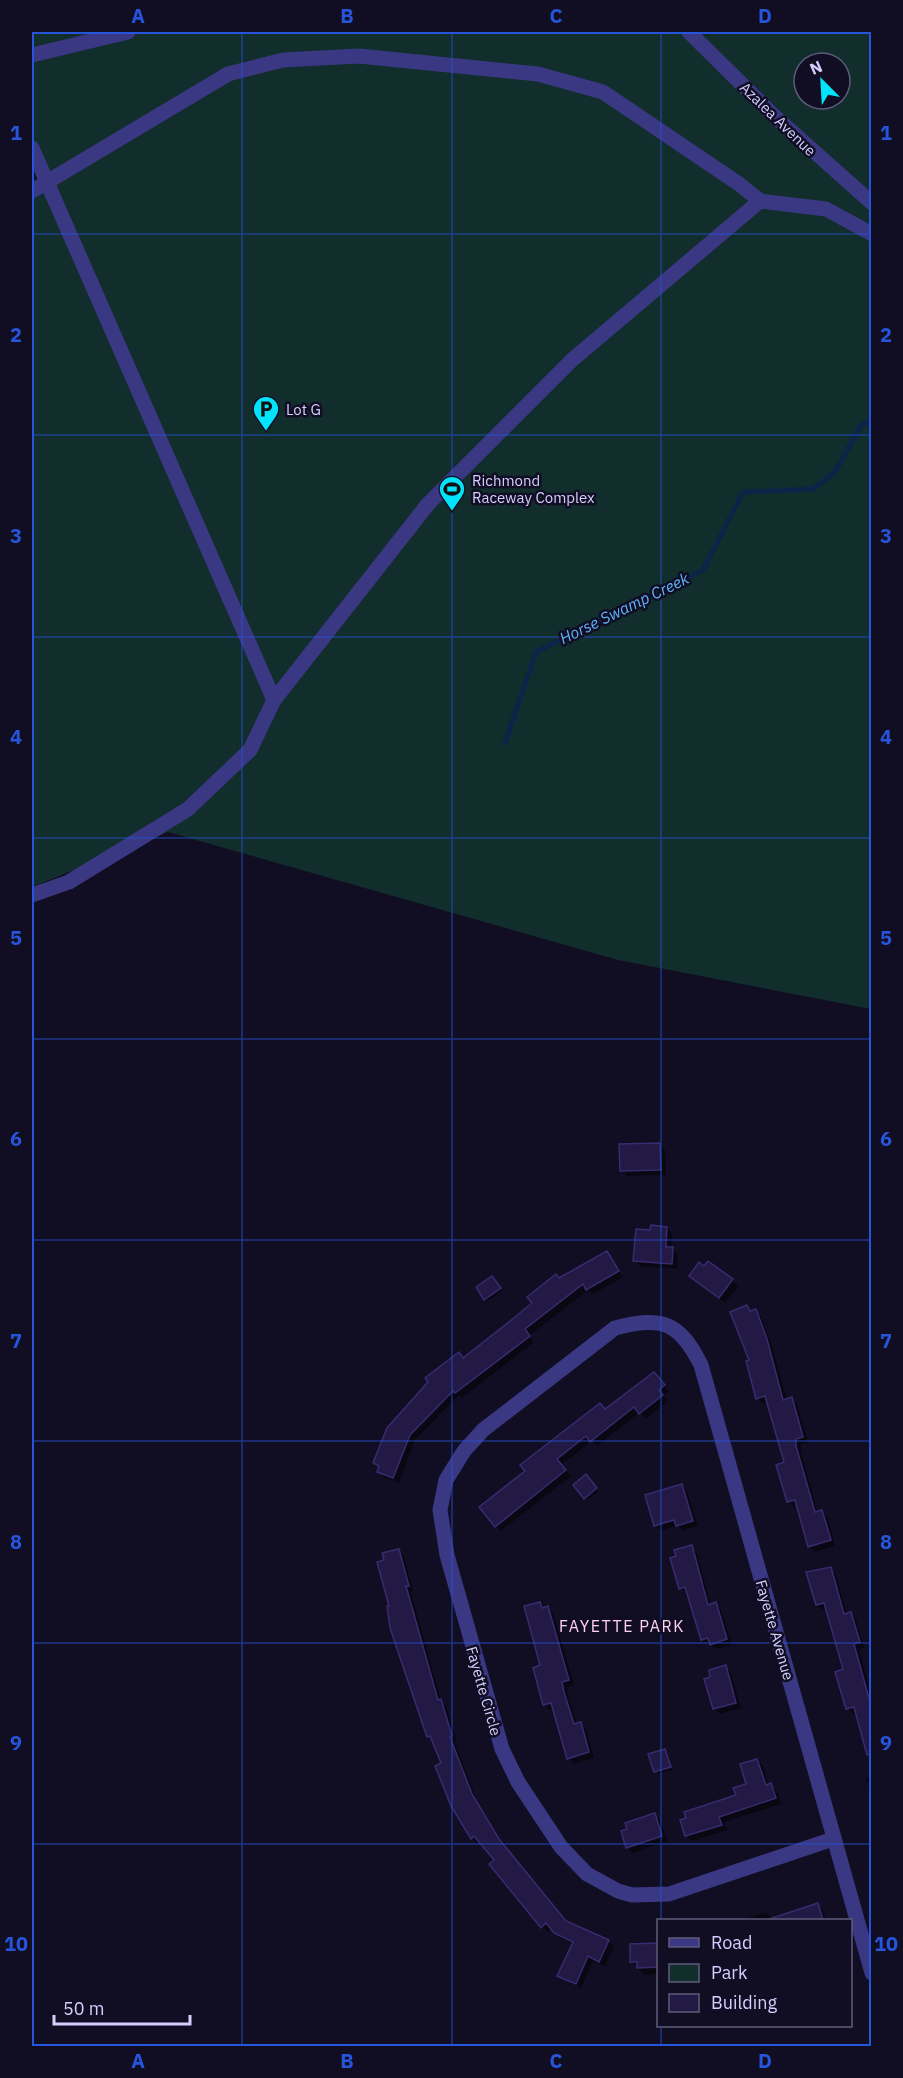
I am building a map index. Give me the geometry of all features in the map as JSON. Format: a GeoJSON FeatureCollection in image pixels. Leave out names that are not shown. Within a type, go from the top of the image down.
{"type":"FeatureCollection","features":[{"type":"Feature","properties":{"kind":"street"},"geometry":{"type":"LineString","coordinates":[[32,55],[128,32]]}},
{"type":"Feature","properties":{"kind":"street","name":"Azalea Avenue"},"geometry":{"type":"LineString","coordinates":[[689,32],[780,122],[872,202]]}},
{"type":"Feature","properties":{"kind":"street"},"geometry":{"type":"LineString","coordinates":[[32,191],[228,74],[283,60],[359,56],[538,74],[603,92],[739,184],[760,201],[826,209],[872,234]]}},
{"type":"Feature","properties":{"kind":"street"},"geometry":{"type":"LineString","coordinates":[[32,148],[274,700]]}},
{"type":"Feature","properties":{"kind":"street"},"geometry":{"type":"LineString","coordinates":[[32,895],[69,882],[188,809],[250,750],[274,700],[428,504],[572,360],[760,201]]}},
{"type":"Feature","properties":{"kind":"street","name":"Fayette Circle"},"geometry":{"type":"LineString","coordinates":[[641,1322],[608,1332],[502,1414],[464,1451],[446,1480],[440,1510],[447,1555],[482,1686],[502,1749],[518,1782],[561,1847],[587,1874],[618,1892],[632,1895],[669,1894],[833,1839]]}},
{"type":"Feature","properties":{"kind":"street","name":"Fayette Avenue"},"geometry":{"type":"LineString","coordinates":[[641,1322],[657,1322],[683,1334],[701,1365],[872,1973]]}},
{"type":"Feature","properties":{"kind":"green space","name":"Richmond Raceway Complex"},"geometry":{"type":"Polygon","coordinates":[[[32,32],[871,32],[871,1009],[618,960],[168,832],[32,887],[32,191],[46,183],[32,148],[32,32]]]}},
{"type":"Feature","properties":{"kind":"building"},"geometry":{"type":"Polygon","coordinates":[[[660,1143],[661,1170],[620,1171],[619,1144],[660,1143]]]}},
{"type":"Feature","properties":{"kind":"building"},"geometry":{"type":"Polygon","coordinates":[[[651,1225],[667,1227],[666,1247],[673,1247],[672,1264],[633,1261],[636,1229],[650,1230],[651,1225]]]}},
{"type":"Feature","properties":{"kind":"building"},"geometry":{"type":"Polygon","coordinates":[[[607,1251],[619,1271],[586,1290],[583,1284],[525,1329],[530,1336],[455,1393],[453,1391],[410,1435],[393,1478],[377,1472],[379,1466],[373,1463],[387,1428],[428,1382],[425,1378],[459,1352],[463,1358],[510,1321],[532,1303],[527,1297],[556,1274],[559,1278],[607,1251]]]}},
{"type":"Feature","properties":{"kind":"building"},"geometry":{"type":"Polygon","coordinates":[[[708,1261],[733,1279],[719,1298],[689,1276],[699,1262],[704,1266],[708,1261]]]}},
{"type":"Feature","properties":{"kind":"building"},"geometry":{"type":"Polygon","coordinates":[[[492,1276],[501,1288],[484,1300],[476,1287],[492,1276]]]}},
{"type":"Feature","properties":{"kind":"building"},"geometry":{"type":"Polygon","coordinates":[[[747,1305],[750,1311],[756,1309],[767,1339],[783,1400],[792,1397],[803,1437],[796,1439],[796,1446],[815,1512],[822,1510],[831,1540],[808,1547],[795,1500],[787,1502],[776,1465],[784,1462],[765,1396],[756,1399],[746,1361],[749,1360],[730,1312],[747,1305]]]}},
{"type":"Feature","properties":{"kind":"building"},"geometry":{"type":"Polygon","coordinates":[[[654,1372],[665,1385],[659,1390],[663,1395],[639,1414],[634,1407],[590,1442],[586,1436],[557,1459],[566,1470],[495,1527],[479,1507],[525,1471],[520,1465],[600,1403],[605,1409],[654,1372]]]}},
{"type":"Feature","properties":{"kind":"building"},"geometry":{"type":"Polygon","coordinates":[[[586,1474],[597,1488],[584,1499],[573,1485],[586,1474]]]}},
{"type":"Feature","properties":{"kind":"building"},"geometry":{"type":"Polygon","coordinates":[[[682,1484],[693,1521],[676,1526],[674,1520],[654,1526],[645,1495],[682,1484]]]}},
{"type":"Feature","properties":{"kind":"building"},"geometry":{"type":"Polygon","coordinates":[[[692,1545],[708,1605],[716,1602],[727,1639],[710,1645],[708,1638],[701,1640],[685,1587],[679,1589],[670,1558],[676,1556],[674,1550],[692,1545]]]}},
{"type":"Feature","properties":{"kind":"building"},"geometry":{"type":"Polygon","coordinates":[[[399,1549],[409,1586],[406,1586],[438,1700],[441,1699],[452,1736],[450,1737],[472,1794],[499,1839],[566,1921],[609,1940],[599,1962],[588,1956],[576,1984],[557,1976],[573,1942],[554,1933],[546,1923],[541,1928],[489,1864],[494,1860],[474,1836],[471,1839],[451,1806],[435,1766],[441,1763],[430,1736],[427,1737],[390,1628],[387,1606],[389,1606],[377,1562],[384,1560],[382,1553],[399,1549]]]}},
{"type":"Feature","properties":{"kind":"building"},"geometry":{"type":"Polygon","coordinates":[[[831,1567],[844,1614],[851,1612],[860,1642],[854,1644],[872,1709],[872,1754],[867,1755],[854,1707],[846,1709],[835,1672],[843,1669],[824,1603],[816,1605],[806,1572],[831,1567]]]}},
{"type":"Feature","properties":{"kind":"building"},"geometry":{"type":"Polygon","coordinates":[[[540,1602],[542,1608],[548,1606],[569,1680],[562,1682],[564,1692],[574,1724],[581,1722],[589,1752],[567,1759],[551,1703],[543,1705],[533,1668],[540,1665],[524,1606],[540,1602]]]}},
{"type":"Feature","properties":{"kind":"building"},"geometry":{"type":"Polygon","coordinates":[[[726,1665],[736,1703],[713,1709],[704,1679],[710,1677],[709,1670],[726,1665]]]}},
{"type":"Feature","properties":{"kind":"building"},"geometry":{"type":"Polygon","coordinates":[[[665,1749],[671,1767],[654,1772],[648,1754],[665,1749]]]}},
{"type":"Feature","properties":{"kind":"building"},"geometry":{"type":"Polygon","coordinates":[[[757,1759],[766,1785],[771,1783],[776,1798],[719,1817],[722,1825],[685,1836],[680,1820],[686,1818],[684,1812],[736,1795],[733,1788],[746,1784],[740,1764],[757,1759]]]}},
{"type":"Feature","properties":{"kind":"building"},"geometry":{"type":"Polygon","coordinates":[[[655,1813],[662,1836],[626,1848],[621,1831],[627,1829],[625,1823],[655,1813]]]}},
{"type":"Feature","properties":{"kind":"building"},"geometry":{"type":"Polygon","coordinates":[[[818,1903],[823,1919],[772,1919],[818,1903]]]}},
{"type":"Feature","properties":{"kind":"building"},"geometry":{"type":"Polygon","coordinates":[[[657,1943],[657,1967],[637,1968],[637,1962],[630,1962],[630,1944],[657,1943]]]}},
{"type":"Feature","properties":{"kind":"waterway","name":"Horse Swamp Creek"},"geometry":{"type":"LineString","coordinates":[[505,743],[536,652],[703,570],[743,492],[813,489],[835,472],[861,425],[872,421]]}},
{"type":"Feature","properties":{"kind":"place","name":"Lot G"},"geometry":{"type":"Point","coordinates":[266,432]}},
{"type":"Feature","properties":{"kind":"place","name":"Richmond Raceway Complex"},"geometry":{"type":"Point","coordinates":[452,512]}},
{"type":"Feature","properties":{"kind":"district","name":"FAYETTE PARK"},"geometry":{"type":"Point","coordinates":[622,1626]}}]}
